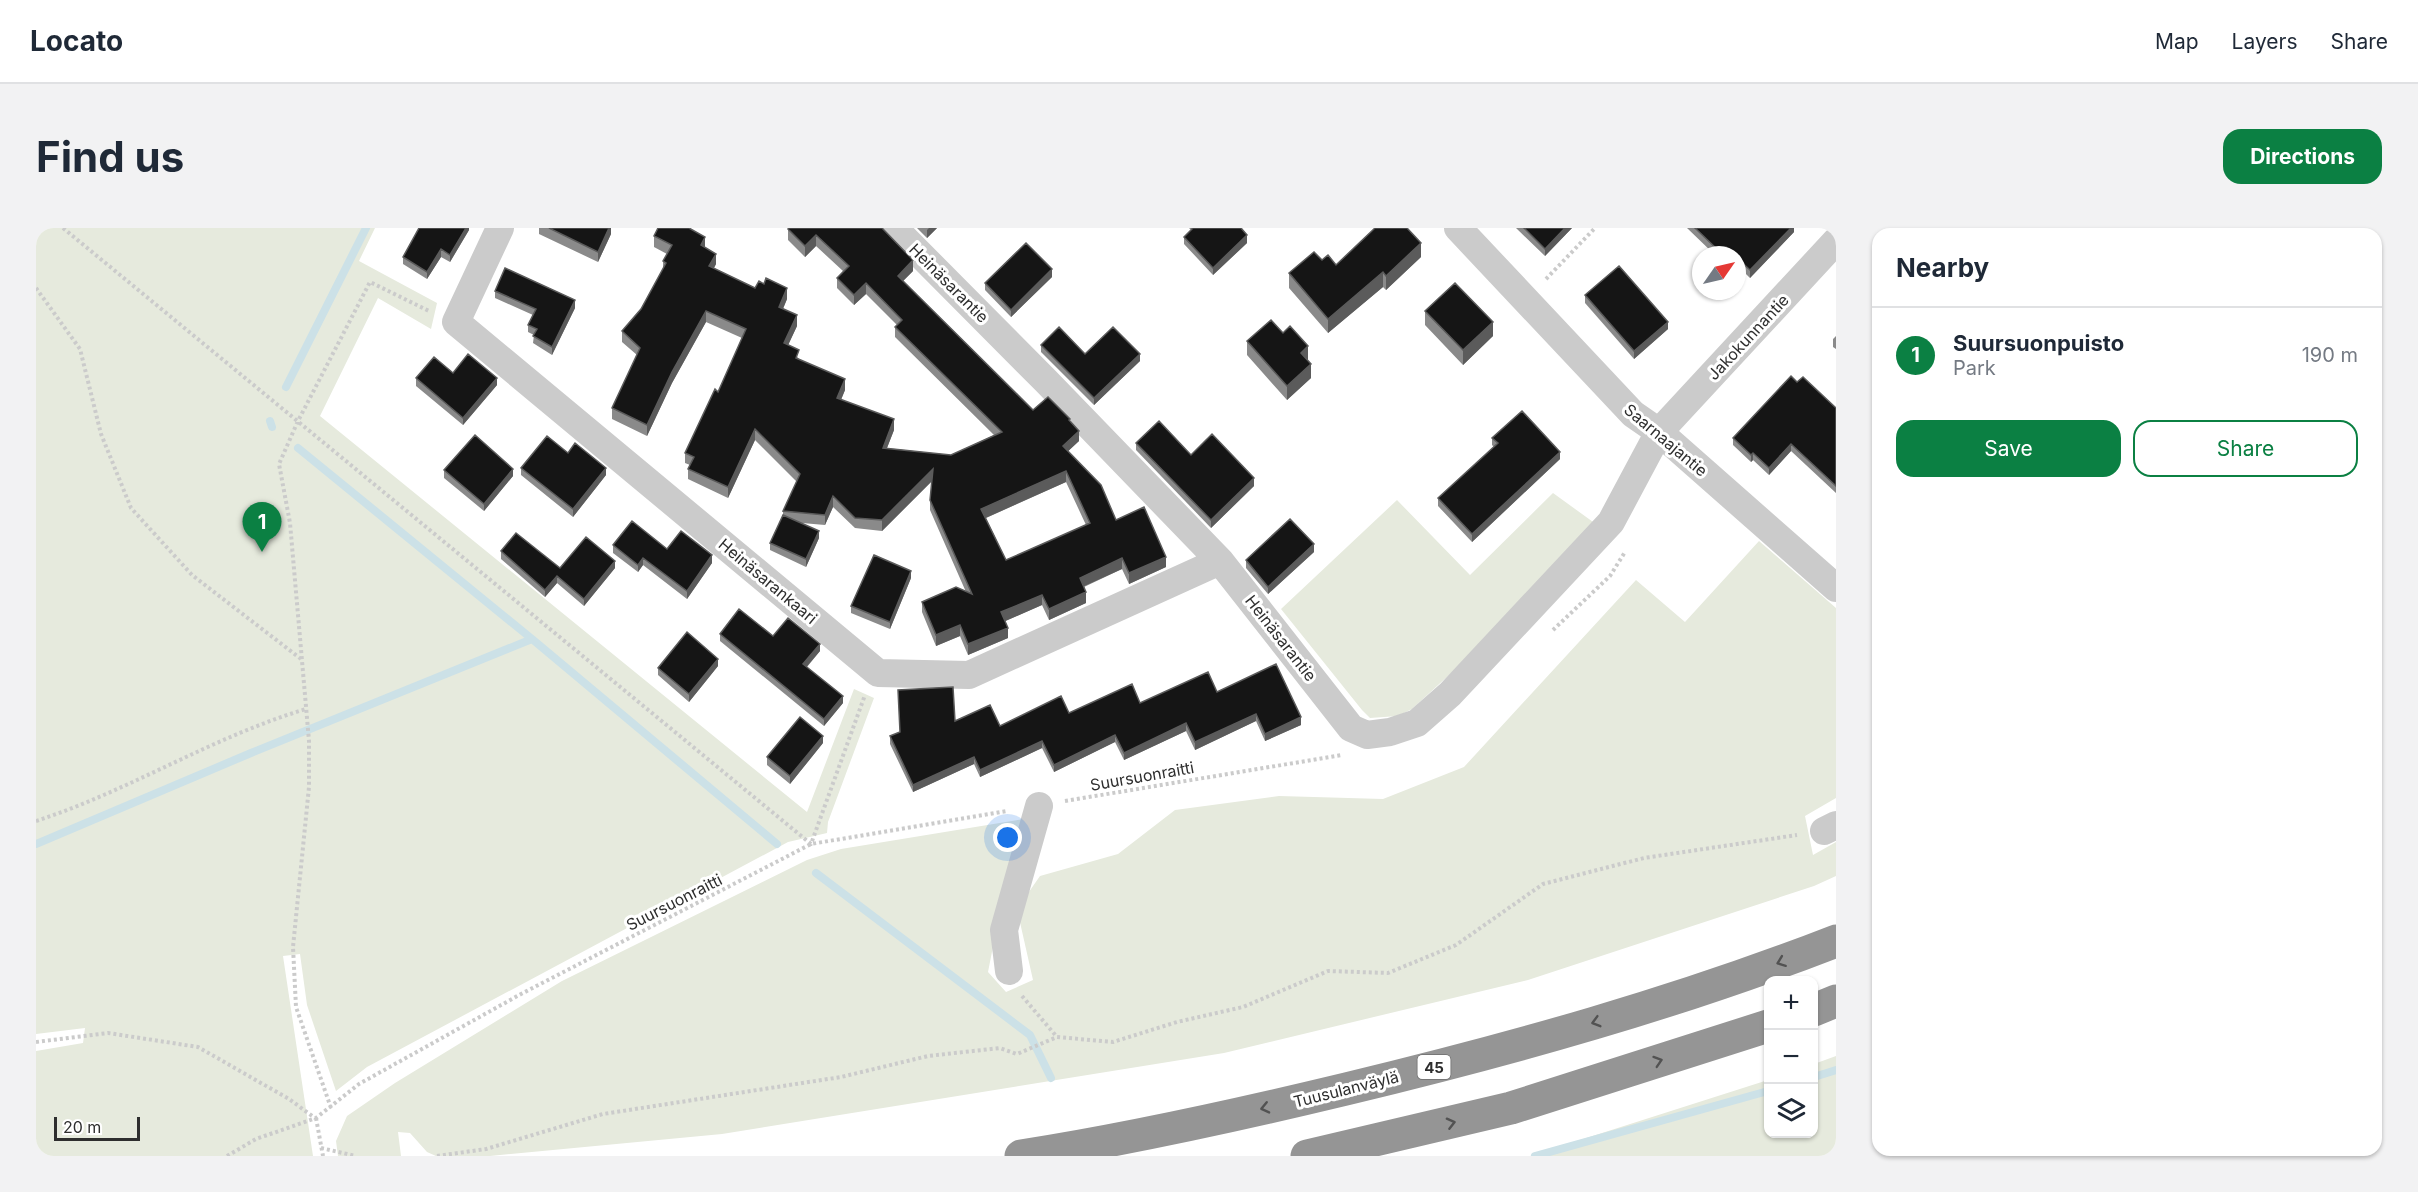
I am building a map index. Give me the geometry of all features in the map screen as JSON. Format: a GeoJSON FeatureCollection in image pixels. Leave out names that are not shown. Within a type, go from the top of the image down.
{"type":"FeatureCollection","features":[{"type":"Feature","properties":{"kind":"highway","name":"Tuusulanväylä"},"geometry":{"type":"LineString","coordinates":[[1021,1156],[1237,1115],[1494,1052],[1633,1011],[1774,965],[1836,941]]}},
{"type":"Feature","properties":{"kind":"highway"},"geometry":{"type":"LineString","coordinates":[[1818,1008],[1836,1001]]}},
{"type":"Feature","properties":{"kind":"highway"},"geometry":{"type":"LineString","coordinates":[[1307,1156],[1511,1108],[1764,1027]]}},
{"type":"Feature","properties":{"kind":"street"},"geometry":{"type":"LineString","coordinates":[[456,322],[500,228]]}},
{"type":"Feature","properties":{"kind":"street","name":"Heinäsarantie"},"geometry":{"type":"LineString","coordinates":[[894,228],[1220,561],[1351,728],[1367,735]]}},
{"type":"Feature","properties":{"kind":"street","name":"Saarnaajantie"},"geometry":{"type":"LineString","coordinates":[[1458,228],[1633,414],[1659,432],[1836,588]]}},
{"type":"Feature","properties":{"kind":"street","name":"Jakokunnantie"},"geometry":{"type":"LineString","coordinates":[[1659,432],[1836,241]]}},
{"type":"Feature","properties":{"kind":"street","name":"Heinäsarankaari"},"geometry":{"type":"LineString","coordinates":[[456,322],[878,674]]}},
{"type":"Feature","properties":{"kind":"street"},"geometry":{"type":"LineString","coordinates":[[1367,735],[1390,732],[1417,723],[1450,694],[1611,522],[1659,432]]}},
{"type":"Feature","properties":{"kind":"street"},"geometry":{"type":"LineString","coordinates":[[878,674],[969,675],[1220,561]]}},
{"type":"Feature","properties":{"kind":"street"},"geometry":{"type":"LineString","coordinates":[[1009,971],[1004,930],[1039,806]]}},
{"type":"Feature","properties":{"kind":"path"},"geometry":{"type":"LineString","coordinates":[[63,228],[811,844],[869,685],[878,674]]}},
{"type":"Feature","properties":{"kind":"path"},"geometry":{"type":"LineString","coordinates":[[1538,288],[1595,228]]}},
{"type":"Feature","properties":{"kind":"path"},"geometry":{"type":"LineString","coordinates":[[331,1108],[296,1007],[293,947],[309,787],[309,741],[290,523],[279,464],[298,421],[370,282],[456,322]]}},
{"type":"Feature","properties":{"kind":"path"},"geometry":{"type":"LineString","coordinates":[[36,288],[80,349],[101,434],[131,508],[192,575],[302,659]]}},
{"type":"Feature","properties":{"kind":"path"},"geometry":{"type":"LineString","coordinates":[[36,821],[78,807],[246,730],[306,709]]}},
{"type":"Feature","properties":{"kind":"path","name":"Suursuonraitti"},"geometry":{"type":"LineString","coordinates":[[227,1156],[256,1139],[316,1118],[359,1084],[511,1000],[811,844],[1351,753],[1367,735]]}},
{"type":"Feature","properties":{"kind":"path"},"geometry":{"type":"LineString","coordinates":[[437,1156],[486,1149],[603,1114],[841,1077],[928,1056],[1000,1048],[1017,1054],[1057,1037],[1113,1042],[1177,1022],[1243,1007],[1328,971],[1388,973],[1456,945],[1543,884],[1644,858],[1830,828]]}},
{"type":"Feature","properties":{"kind":"path"},"geometry":{"type":"LineString","coordinates":[[1009,971],[1023,998],[1057,1037]]}},
{"type":"Feature","properties":{"kind":"path"},"geometry":{"type":"LineString","coordinates":[[36,1041],[108,1033],[198,1047],[289,1099],[316,1118],[322,1156]]}},
{"type":"Feature","properties":{"kind":"path"},"geometry":{"type":"LineString","coordinates":[[321,1148],[356,1156]]}},
{"type":"Feature","properties":{"kind":"shaded area"},"geometry":{"type":"Polygon","coordinates":[[[36,228],[375,228],[359,261],[437,303],[431,329],[378,298],[320,416],[807,812],[854,689],[874,698],[828,822],[827,833],[788,842],[367,1067],[336,1091],[307,1005],[300,954],[283,956],[313,1156],[36,1156],[36,1051],[83,1043],[85,1028],[36,1034],[36,228]]]}},
{"type":"Feature","properties":{"kind":"shaded area"},"geometry":{"type":"Polygon","coordinates":[[[1553,493],[1600,527],[1583,552],[1412,709],[1398,716],[1370,718],[1281,609],[1397,500],[1470,575],[1553,493]]]}},
{"type":"Feature","properties":{"kind":"shaded area"},"geometry":{"type":"Polygon","coordinates":[[[1759,541],[1836,608],[1836,798],[1805,816],[1813,855],[1836,842],[1836,876],[1814,886],[1528,980],[1224,1053],[722,1134],[490,1156],[436,1156],[427,1152],[410,1133],[398,1132],[401,1156],[338,1156],[336,1141],[347,1116],[395,1083],[562,981],[807,860],[841,849],[1024,819],[1001,906],[988,972],[1006,992],[1033,980],[1017,909],[1040,876],[1118,854],[1175,810],[1279,796],[1383,799],[1464,767],[1636,580],[1685,622],[1759,541]]]}},
{"type":"Feature","properties":{"kind":"shaded area"},"geometry":{"type":"Polygon","coordinates":[[[1836,1056],[1836,1156],[1530,1156],[1764,1081],[1764,1138],[1818,1138],[1818,1063],[1836,1056]]]}},
{"type":"Feature","properties":{"kind":"building"},"geometry":{"type":"Polygon","coordinates":[[[419,228],[466,228],[450,255],[441,249],[427,272],[403,257],[419,228]]]}},
{"type":"Feature","properties":{"kind":"building"},"geometry":{"type":"Polygon","coordinates":[[[549,228],[609,228],[598,252],[549,228]]]}},
{"type":"Feature","properties":{"kind":"building"},"geometry":{"type":"Polygon","coordinates":[[[658,228],[689,228],[705,237],[701,245],[716,254],[709,266],[755,288],[759,281],[764,284],[766,278],[787,288],[779,307],[797,315],[784,343],[799,350],[796,358],[845,379],[837,398],[894,419],[883,448],[951,455],[1002,432],[895,327],[902,320],[866,283],[854,295],[837,278],[849,266],[816,235],[805,246],[788,229],[882,228],[913,260],[898,276],[1033,410],[1048,397],[1070,419],[1079,431],[1063,446],[1101,485],[1116,520],[1144,507],[1166,557],[1129,573],[1122,558],[1080,578],[1086,592],[1049,609],[1042,595],[1001,612],[1008,628],[968,644],[960,625],[936,635],[922,602],[956,587],[972,594],[930,500],[933,469],[882,520],[855,518],[833,496],[825,515],[783,511],[800,474],[755,429],[728,487],[688,469],[694,457],[685,453],[715,389],[718,392],[746,329],[706,311],[672,372],[647,425],[612,408],[640,348],[622,331],[641,309],[666,263],[663,261],[672,245],[654,236],[658,228]],[[1066,471],[981,509],[1006,560],[1090,523],[1066,471]]]}},
{"type":"Feature","properties":{"kind":"building"},"geometry":{"type":"Polygon","coordinates":[[[1193,228],[1241,228],[1247,235],[1213,268],[1184,237],[1193,228]]]}},
{"type":"Feature","properties":{"kind":"building"},"geometry":{"type":"Polygon","coordinates":[[[1375,228],[1407,228],[1421,243],[1386,276],[1383,272],[1328,319],[1289,273],[1314,252],[1322,260],[1328,255],[1336,265],[1375,228]]]}},
{"type":"Feature","properties":{"kind":"building"},"geometry":{"type":"Polygon","coordinates":[[[1524,228],[1565,228],[1545,249],[1524,228]]]}},
{"type":"Feature","properties":{"kind":"building"},"geometry":{"type":"Polygon","coordinates":[[[1695,228],[1791,228],[1750,270],[1746,266],[1746,246],[1714,246],[1695,228]]]}},
{"type":"Feature","properties":{"kind":"building"},"geometry":{"type":"Polygon","coordinates":[[[1026,243],[1052,269],[1011,310],[985,283],[1026,243]]]}},
{"type":"Feature","properties":{"kind":"building"},"geometry":{"type":"Polygon","coordinates":[[[1619,266],[1668,322],[1634,351],[1585,295],[1619,266]]]}},
{"type":"Feature","properties":{"kind":"building"},"geometry":{"type":"Polygon","coordinates":[[[505,268],[575,300],[552,347],[533,336],[537,329],[528,325],[536,309],[495,291],[505,268]]]}},
{"type":"Feature","properties":{"kind":"building"},"geometry":{"type":"Polygon","coordinates":[[[1455,283],[1493,322],[1463,350],[1425,311],[1455,283]]]}},
{"type":"Feature","properties":{"kind":"building"},"geometry":{"type":"Polygon","coordinates":[[[1271,320],[1283,333],[1290,326],[1308,346],[1301,353],[1311,364],[1287,386],[1247,341],[1271,320]]]}},
{"type":"Feature","properties":{"kind":"building"},"geometry":{"type":"Polygon","coordinates":[[[1059,327],[1085,354],[1113,327],[1140,354],[1094,398],[1041,345],[1059,327]]]}},
{"type":"Feature","properties":{"kind":"building"},"geometry":{"type":"Polygon","coordinates":[[[468,354],[497,378],[463,418],[416,378],[434,357],[453,373],[468,354]]]}},
{"type":"Feature","properties":{"kind":"building"},"geometry":{"type":"Polygon","coordinates":[[[1791,376],[1797,382],[1803,377],[1836,408],[1836,486],[1791,444],[1769,468],[1733,438],[1791,376]]]}},
{"type":"Feature","properties":{"kind":"building"},"geometry":{"type":"Polygon","coordinates":[[[1522,411],[1560,452],[1472,534],[1438,498],[1498,443],[1492,438],[1522,411]]]}},
{"type":"Feature","properties":{"kind":"building"},"geometry":{"type":"Polygon","coordinates":[[[1159,421],[1191,455],[1212,434],[1254,478],[1211,520],[1136,443],[1159,421]]]}},
{"type":"Feature","properties":{"kind":"building"},"geometry":{"type":"Polygon","coordinates":[[[475,435],[513,469],[484,504],[444,470],[475,435]]]}},
{"type":"Feature","properties":{"kind":"building"},"geometry":{"type":"Polygon","coordinates":[[[547,436],[568,453],[575,443],[606,468],[573,509],[521,468],[547,436]]]}},
{"type":"Feature","properties":{"kind":"building"},"geometry":{"type":"Polygon","coordinates":[[[783,515],[819,531],[806,559],[770,543],[783,515]]]}},
{"type":"Feature","properties":{"kind":"building"},"geometry":{"type":"Polygon","coordinates":[[[1290,519],[1314,544],[1268,587],[1246,560],[1290,519]]]}},
{"type":"Feature","properties":{"kind":"building"},"geometry":{"type":"Polygon","coordinates":[[[632,521],[667,549],[681,531],[712,555],[687,591],[643,558],[638,565],[613,545],[632,521]]]}},
{"type":"Feature","properties":{"kind":"building"},"geometry":{"type":"Polygon","coordinates":[[[516,533],[560,568],[586,537],[615,561],[584,599],[557,576],[545,590],[501,551],[516,533]]]}},
{"type":"Feature","properties":{"kind":"building"},"geometry":{"type":"Polygon","coordinates":[[[874,555],[911,571],[890,622],[851,606],[874,555]]]}},
{"type":"Feature","properties":{"kind":"building"},"geometry":{"type":"Polygon","coordinates":[[[739,609],[773,636],[788,618],[820,644],[803,664],[843,696],[824,719],[720,634],[739,609]]]}},
{"type":"Feature","properties":{"kind":"building"},"geometry":{"type":"Polygon","coordinates":[[[687,632],[718,659],[689,694],[658,668],[687,632]]]}},
{"type":"Feature","properties":{"kind":"building"},"geometry":{"type":"Polygon","coordinates":[[[1276,664],[1301,717],[1265,734],[1256,714],[1195,742],[1186,723],[1124,753],[1115,735],[1054,765],[1042,741],[980,770],[974,757],[913,785],[890,736],[900,732],[898,690],[953,687],[955,721],[990,705],[1000,726],[1061,696],[1069,713],[1132,684],[1140,703],[1208,672],[1217,692],[1276,664]]]}},
{"type":"Feature","properties":{"kind":"building"},"geometry":{"type":"Polygon","coordinates":[[[800,717],[823,736],[790,776],[767,757],[800,717]]]}},
{"type":"Feature","properties":{"kind":"waterway"},"geometry":{"type":"LineString","coordinates":[[286,387],[366,228]]}},
{"type":"Feature","properties":{"kind":"waterway"},"geometry":{"type":"LineString","coordinates":[[270,421],[272,427]]}},
{"type":"Feature","properties":{"kind":"waterway"},"geometry":{"type":"LineString","coordinates":[[298,448],[532,639]]}},
{"type":"Feature","properties":{"kind":"waterway"},"geometry":{"type":"LineString","coordinates":[[36,844],[251,753],[532,639],[777,844]]}},
{"type":"Feature","properties":{"kind":"waterway"},"geometry":{"type":"LineString","coordinates":[[816,873],[1030,1035],[1051,1078]]}},
{"type":"Feature","properties":{"kind":"waterway"},"geometry":{"type":"LineString","coordinates":[[1818,1076],[1836,1070]]}},
{"type":"Feature","properties":{"kind":"waterway"},"geometry":{"type":"LineString","coordinates":[[1535,1156],[1764,1092]]}},
{"type":"Feature","properties":{"kind":"place","name":"Suursuonpuisto"},"geometry":{"type":"Point","coordinates":[262,552]}}]}
